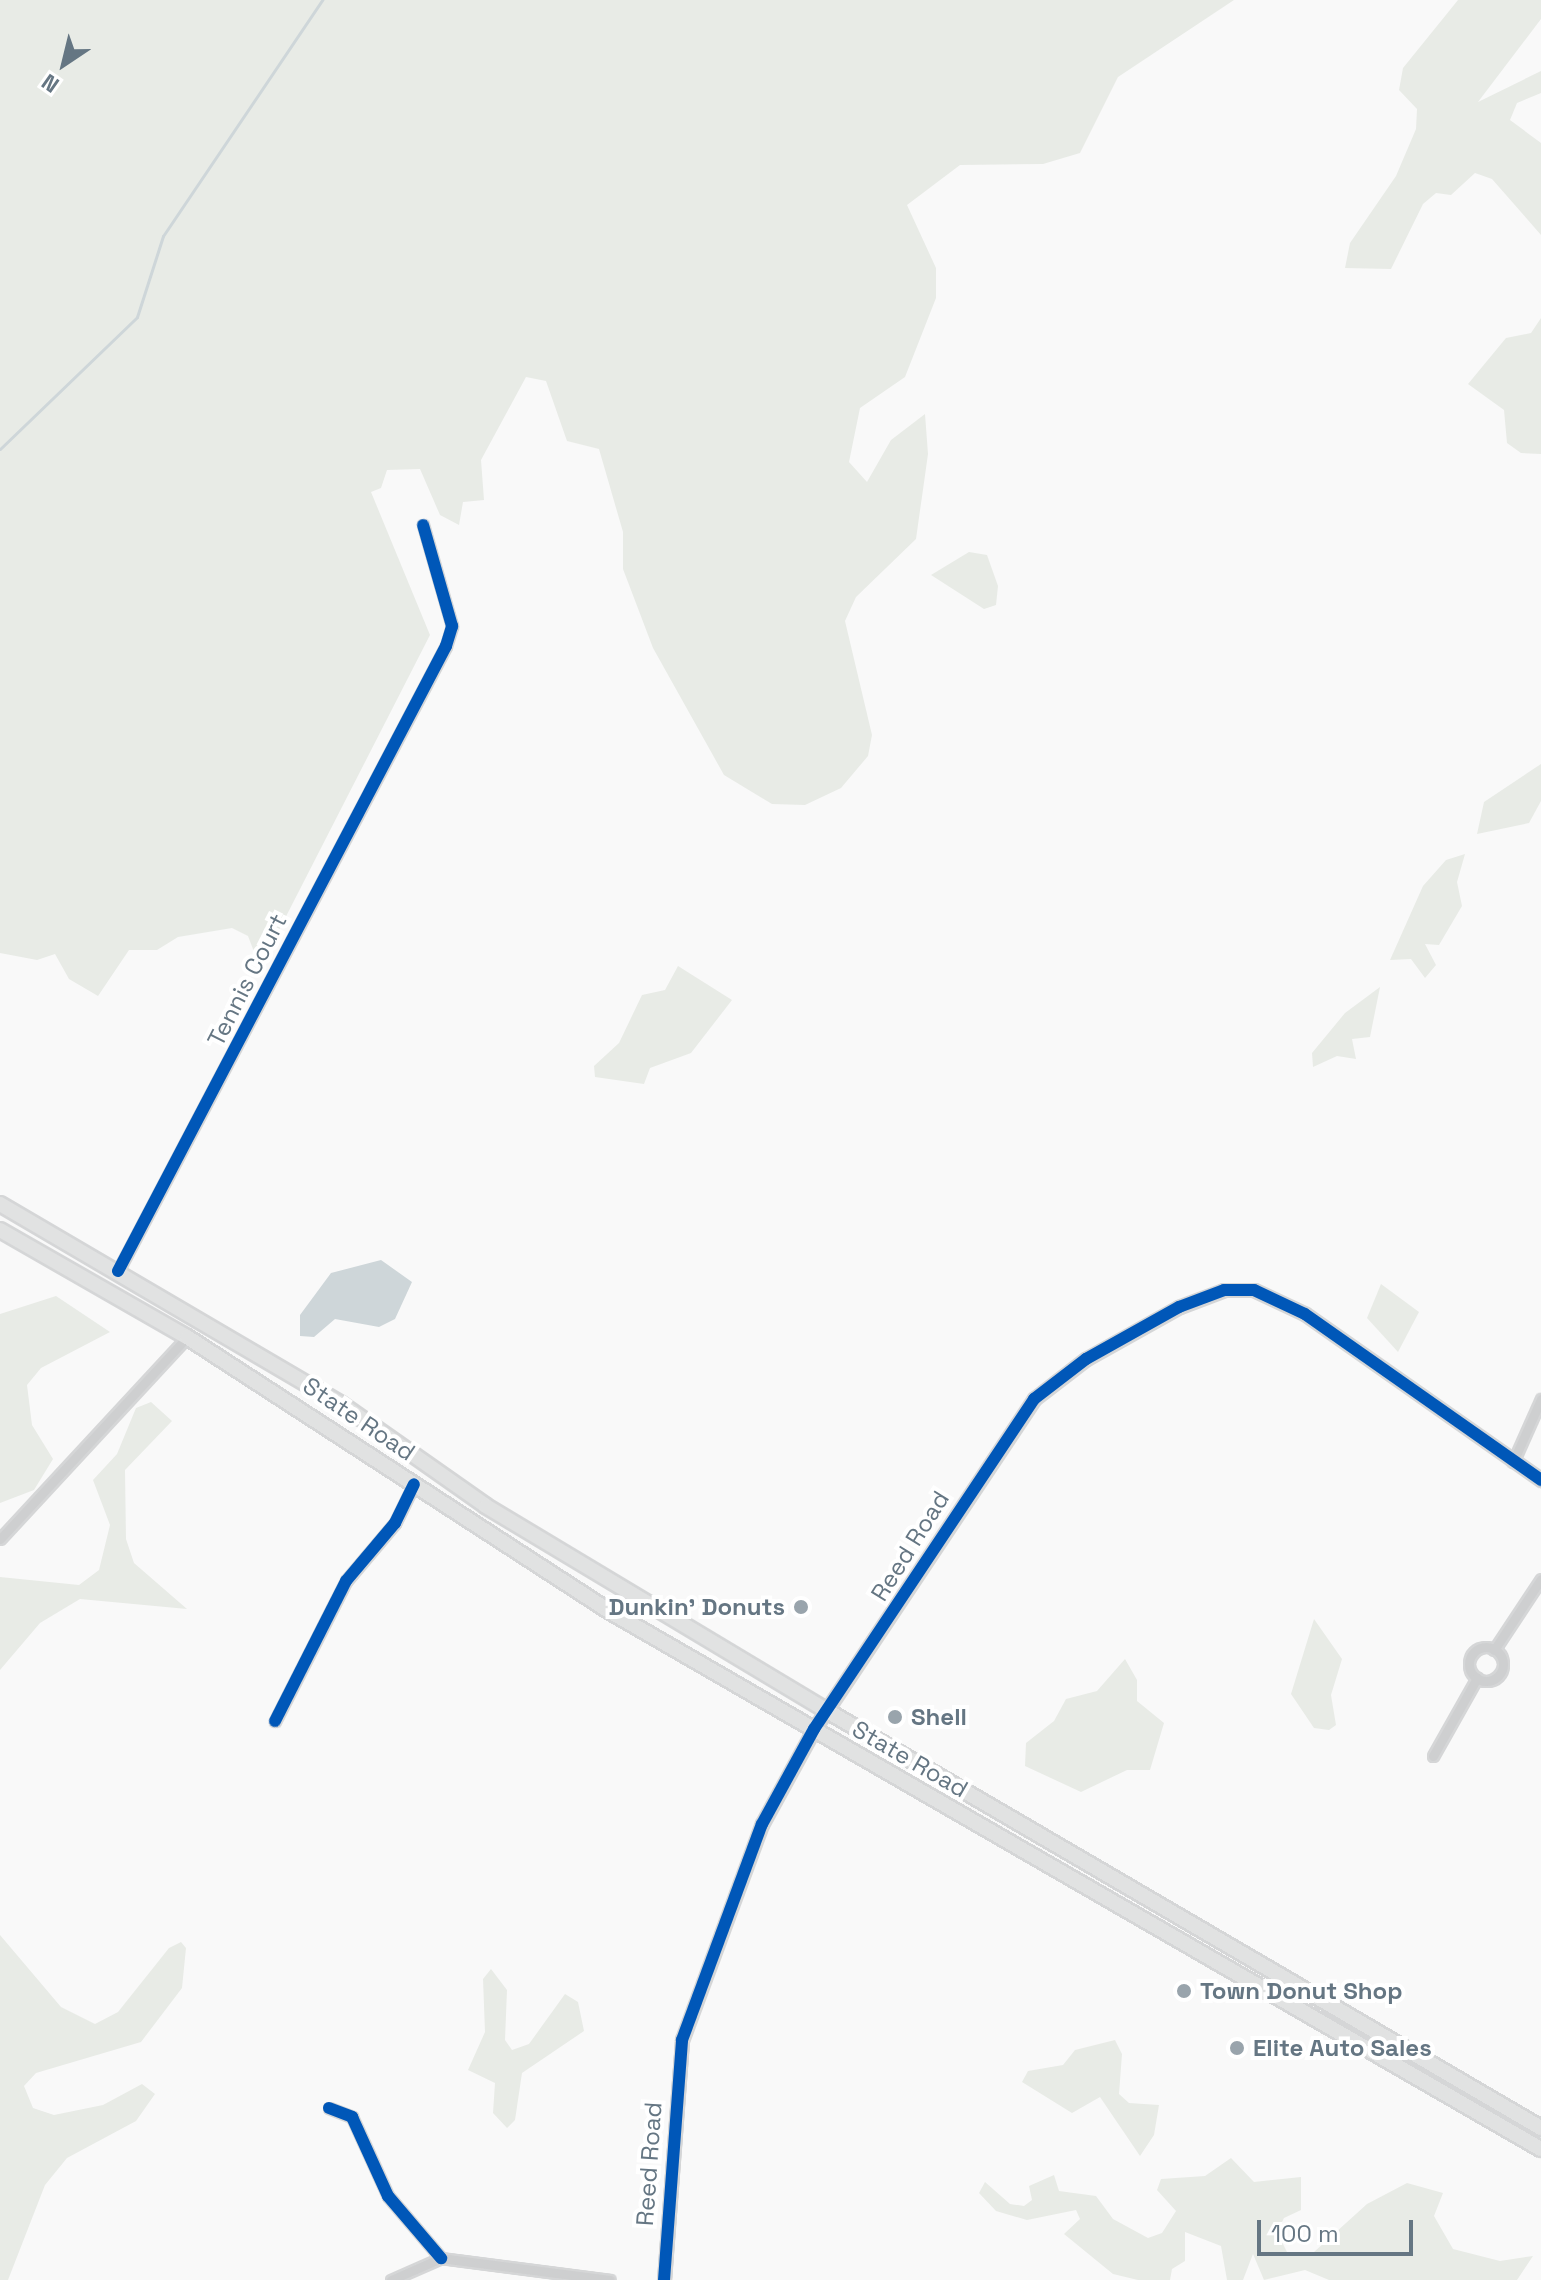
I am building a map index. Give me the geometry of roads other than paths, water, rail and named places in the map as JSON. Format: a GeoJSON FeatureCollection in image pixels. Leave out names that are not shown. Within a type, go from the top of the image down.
{"type":"FeatureCollection","features":[{"type":"Feature","properties":{"kind":"main road","name":"State Road"},"geometry":{"type":"LineString","coordinates":[[0,1204],[341,1404],[486,1506],[829,1712],[1541,2128]]}},
{"type":"Feature","properties":{"kind":"main road","name":"State Road"},"geometry":{"type":"LineString","coordinates":[[0,1230],[187,1337],[473,1523],[814,1729],[1541,2149]]}},
{"type":"Feature","properties":{"kind":"street","name":"Tennis Court"},"geometry":{"type":"LineString","coordinates":[[118,1271],[416,708],[452,626],[423,525]]}},
{"type":"Feature","properties":{"kind":"street"},"geometry":{"type":"LineString","coordinates":[[65,1268],[77,1248]]}},
{"type":"Feature","properties":{"kind":"street","name":"Reed Road"},"geometry":{"type":"LineString","coordinates":[[664,2280],[682,2037],[762,1824],[814,1729],[829,1712],[1034,1399],[1099,1351],[1210,1294],[1254,1290],[1291,1305],[1541,1480]]}},
{"type":"Feature","properties":{"kind":"street"},"geometry":{"type":"LineString","coordinates":[[0,1539],[187,1337]]}},
{"type":"Feature","properties":{"kind":"street"},"geometry":{"type":"LineString","coordinates":[[1513,1462],[1541,1399]]}},
{"type":"Feature","properties":{"kind":"street"},"geometry":{"type":"LineString","coordinates":[[275,1721],[346,1581],[395,1523],[414,1484]]}},
{"type":"Feature","properties":{"kind":"street"},"geometry":{"type":"LineString","coordinates":[[473,1523],[486,1506]]}},
{"type":"Feature","properties":{"kind":"street"},"geometry":{"type":"LineString","coordinates":[[1433,1756],[1477,1678],[1471,1655],[1494,1650],[1541,1579]]}},
{"type":"Feature","properties":{"kind":"street"},"geometry":{"type":"LineString","coordinates":[[1477,1678],[1500,1673],[1494,1650]]}},
{"type":"Feature","properties":{"kind":"street"},"geometry":{"type":"LineString","coordinates":[[329,2108],[352,2117],[388,2196],[441,2258]]}},
{"type":"Feature","properties":{"kind":"street"},"geometry":{"type":"LineString","coordinates":[[391,2280],[409,2276],[441,2258],[610,2280]]}},
{"type":"Feature","properties":{"kind":"waterway"},"geometry":{"type":"LineString","coordinates":[[0,449],[137,317],[163,236],[322,0]]}},
{"type":"Feature","properties":{"kind":"place","name":"Dunkin' Donuts"},"geometry":{"type":"Point","coordinates":[801,1607]}},
{"type":"Feature","properties":{"kind":"place","name":"Shell"},"geometry":{"type":"Point","coordinates":[895,1717]}},
{"type":"Feature","properties":{"kind":"place","name":"Town Donut Shop"},"geometry":{"type":"Point","coordinates":[1184,1991]}},
{"type":"Feature","properties":{"kind":"place","name":"Elite Auto Sales"},"geometry":{"type":"Point","coordinates":[1237,2048]}}]}
